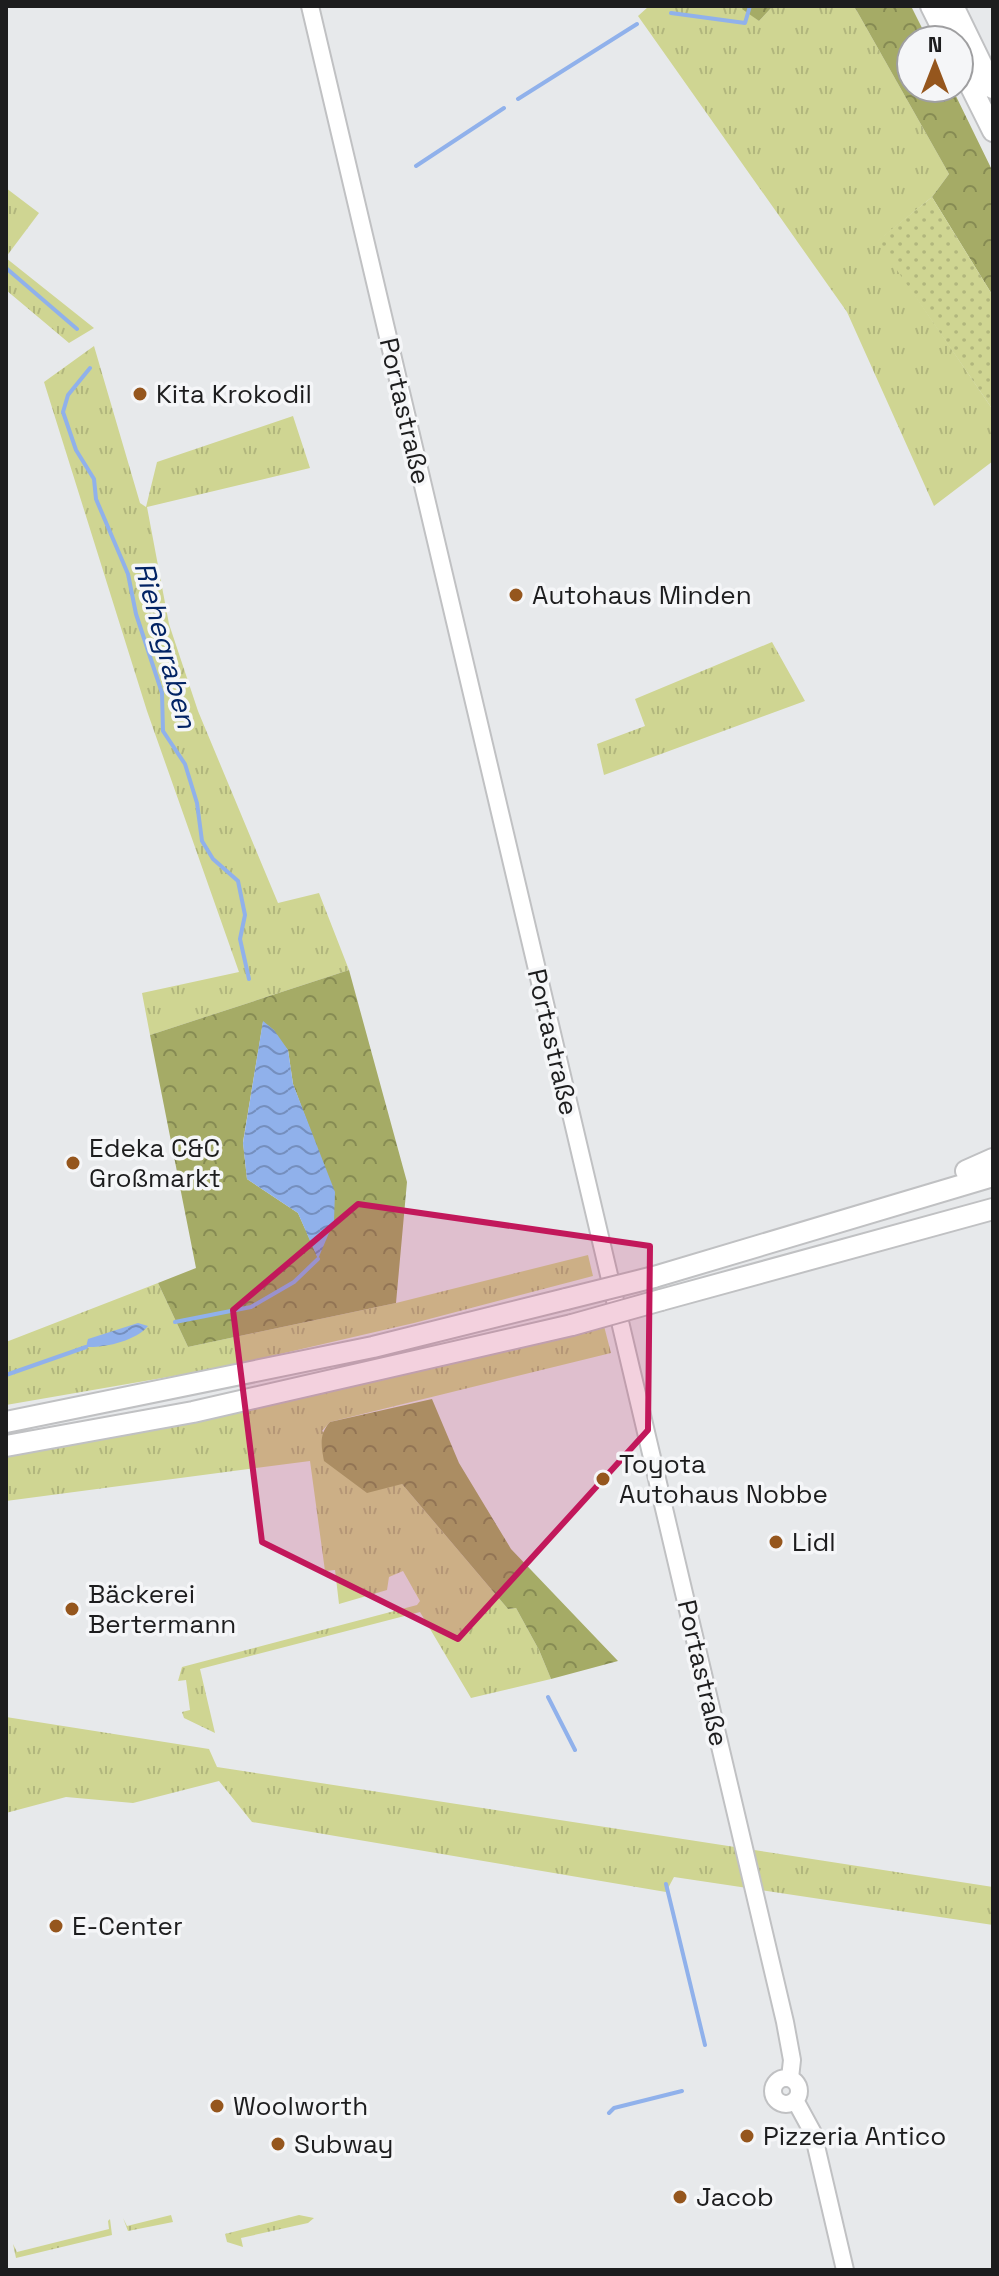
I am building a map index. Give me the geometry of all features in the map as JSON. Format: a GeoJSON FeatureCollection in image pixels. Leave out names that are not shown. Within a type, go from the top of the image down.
{"type":"FeatureCollection","features":[{"type":"Feature","properties":{"kind":"highway"},"geometry":{"type":"LineString","coordinates":[[931,6],[940,24]]}},
{"type":"Feature","properties":{"kind":"highway"},"geometry":{"type":"LineString","coordinates":[[953,6],[993,88]]}},
{"type":"Feature","properties":{"kind":"highway"},"geometry":{"type":"LineString","coordinates":[[975,95],[993,131]]}},
{"type":"Feature","properties":{"kind":"highway"},"geometry":{"type":"LineString","coordinates":[[981,1196],[993,1160]]}},
{"type":"Feature","properties":{"kind":"highway"},"geometry":{"type":"LineString","coordinates":[[6,1446],[193,1412],[572,1325],[839,1250],[981,1196],[993,1176]]}},
{"type":"Feature","properties":{"kind":"highway"},"geometry":{"type":"LineString","coordinates":[[6,1422],[373,1347],[654,1277],[777,1240],[850,1209],[981,1196]]}},
{"type":"Feature","properties":{"kind":"main road","name":"Portastraße"},"geometry":{"type":"LineString","coordinates":[[310,6],[785,2022],[792,2060],[790,2078],[777,2081],[773,2095],[783,2103],[795,2100],[813,2133],[845,2270]]}},
{"type":"Feature","properties":{"kind":"highlighted area"},"geometry":{"type":"Polygon","coordinates":[[[358,1204],[650,1246],[648,1430],[458,1639],[262,1542],[233,1310],[358,1204]]]}},
{"type":"Feature","properties":{"kind":"green space"},"geometry":{"type":"Polygon","coordinates":[[[744,6],[759,21],[773,6],[854,6],[895,79],[895,104],[909,104],[949,174],[932,197],[878,241],[993,410],[993,461],[934,506],[847,312],[638,16],[648,7],[744,6]]]}},
{"type":"Feature","properties":{"kind":"green space"},"geometry":{"type":"Polygon","coordinates":[[[744,6],[773,6],[759,21],[742,9],[744,6]]]}},
{"type":"Feature","properties":{"kind":"green space"},"geometry":{"type":"Polygon","coordinates":[[[854,6],[911,6],[920,24],[895,24],[895,79],[854,6]]]}},
{"type":"Feature","properties":{"kind":"green space"},"geometry":{"type":"Polygon","coordinates":[[[909,104],[960,104],[993,172],[993,296],[932,197],[949,174],[909,104]]]}},
{"type":"Feature","properties":{"kind":"green space"},"geometry":{"type":"Polygon","coordinates":[[[6,188],[39,213],[6,257],[6,188]]]}},
{"type":"Feature","properties":{"kind":"green space"},"geometry":{"type":"Polygon","coordinates":[[[932,197],[993,296],[993,410],[877,241],[932,197]]]}},
{"type":"Feature","properties":{"kind":"green space"},"geometry":{"type":"Polygon","coordinates":[[[6,258],[94,328],[69,343],[6,290],[6,258]]]}},
{"type":"Feature","properties":{"kind":"green space"},"geometry":{"type":"Polygon","coordinates":[[[94,346],[140,503],[146,507],[157,462],[293,416],[310,468],[147,507],[169,624],[198,711],[278,903],[319,893],[349,970],[150,1035],[142,993],[239,972],[147,711],[44,382],[94,346]]]}},
{"type":"Feature","properties":{"kind":"green space"},"geometry":{"type":"Polygon","coordinates":[[[772,642],[805,701],[604,775],[597,744],[645,726],[635,699],[772,642]]]}},
{"type":"Feature","properties":{"kind":"green space"},"geometry":{"type":"Polygon","coordinates":[[[349,970],[407,1182],[396,1303],[188,1347],[158,1283],[196,1268],[150,1035],[349,970]],[[263,1022],[243,1142],[247,1179],[298,1213],[318,1258],[315,1143],[293,1084],[288,1050],[263,1022]]]}},
{"type":"Feature","properties":{"kind":"green space"},"geometry":{"type":"Polygon","coordinates":[[[588,1255],[593,1276],[414,1323],[220,1368],[6,1405],[6,1342],[158,1283],[188,1347],[396,1303],[588,1255]]]}},
{"type":"Feature","properties":{"kind":"green space"},"geometry":{"type":"Polygon","coordinates":[[[604,1326],[611,1353],[330,1422],[322,1431],[402,1484],[508,1609],[516,1608],[551,1679],[471,1698],[420,1612],[200,1669],[215,1733],[184,1718],[182,1712],[190,1710],[186,1680],[178,1681],[182,1667],[417,1605],[420,1601],[403,1571],[389,1577],[387,1590],[339,1604],[335,1570],[325,1571],[310,1461],[6,1501],[6,1454],[306,1396],[604,1326]]]}},
{"type":"Feature","properties":{"kind":"green space"},"geometry":{"type":"Polygon","coordinates":[[[432,1399],[459,1463],[511,1549],[618,1661],[551,1679],[516,1608],[508,1609],[402,1484],[367,1493],[324,1461],[322,1440],[330,1422],[432,1399]]]}},
{"type":"Feature","properties":{"kind":"green space"},"geometry":{"type":"Polygon","coordinates":[[[6,1717],[209,1749],[217,1767],[993,1887],[993,1925],[674,1877],[666,1892],[252,1822],[219,1781],[133,1803],[66,1797],[6,1813],[6,1717]]]}},
{"type":"Feature","properties":{"kind":"green space"},"geometry":{"type":"Polygon","coordinates":[[[171,2215],[173,2222],[128,2231],[123,2218],[127,2226],[171,2215]]]}},
{"type":"Feature","properties":{"kind":"green space"},"geometry":{"type":"Polygon","coordinates":[[[299,2215],[314,2218],[308,2223],[241,2238],[243,2247],[227,2242],[225,2234],[299,2215]]]}},
{"type":"Feature","properties":{"kind":"green space"},"geometry":{"type":"Polygon","coordinates":[[[110,2219],[112,2235],[16,2258],[13,2244],[17,2252],[109,2229],[110,2219]]]}},
{"type":"Feature","properties":{"kind":"water"},"geometry":{"type":"Polygon","coordinates":[[[263,1021],[274,1030],[288,1050],[293,1084],[335,1192],[334,1221],[318,1259],[298,1213],[247,1179],[243,1143],[263,1021]]]}},
{"type":"Feature","properties":{"kind":"water"},"geometry":{"type":"Polygon","coordinates":[[[138,1323],[148,1326],[128,1340],[86,1347],[88,1339],[138,1323]]]}},
{"type":"Feature","properties":{"kind":"waterway","name":"Riehegraben"},"geometry":{"type":"LineString","coordinates":[[671,13],[745,23],[750,6]]}},
{"type":"Feature","properties":{"kind":"waterway","name":"Riehegraben"},"geometry":{"type":"LineString","coordinates":[[518,99],[637,24]]}},
{"type":"Feature","properties":{"kind":"waterway","name":"Riehegraben"},"geometry":{"type":"LineString","coordinates":[[416,166],[504,108]]}},
{"type":"Feature","properties":{"kind":"waterway"},"geometry":{"type":"LineString","coordinates":[[6,268],[77,329]]}},
{"type":"Feature","properties":{"kind":"waterway","name":"Riehegraben"},"geometry":{"type":"LineString","coordinates":[[90,368],[68,395],[63,412],[76,450],[94,479],[96,499],[128,574],[136,614],[162,693],[163,731],[185,764],[197,803],[202,841],[213,859],[238,881],[245,915],[240,939],[249,979]]}},
{"type":"Feature","properties":{"kind":"waterway"},"geometry":{"type":"LineString","coordinates":[[175,1322],[251,1307],[294,1282],[318,1259]]}},
{"type":"Feature","properties":{"kind":"waterway"},"geometry":{"type":"LineString","coordinates":[[6,1375],[86,1347]]}},
{"type":"Feature","properties":{"kind":"waterway"},"geometry":{"type":"LineString","coordinates":[[548,1697],[575,1750]]}},
{"type":"Feature","properties":{"kind":"waterway"},"geometry":{"type":"LineString","coordinates":[[666,1884],[705,2045]]}},
{"type":"Feature","properties":{"kind":"waterway"},"geometry":{"type":"LineString","coordinates":[[609,2113],[614,2108],[682,2091]]}},
{"type":"Feature","properties":{"kind":"place","name":"Kita Krokodil"},"geometry":{"type":"Point","coordinates":[140,394]}},
{"type":"Feature","properties":{"kind":"place","name":"Autohaus Minden"},"geometry":{"type":"Point","coordinates":[516,595]}},
{"type":"Feature","properties":{"kind":"place","name":"Edeka C&C Großmarkt"},"geometry":{"type":"Point","coordinates":[73,1163]}},
{"type":"Feature","properties":{"kind":"place","name":"Toyota Autohaus Nobbe"},"geometry":{"type":"Point","coordinates":[603,1479]}},
{"type":"Feature","properties":{"kind":"place","name":"Lidl"},"geometry":{"type":"Point","coordinates":[776,1542]}},
{"type":"Feature","properties":{"kind":"place","name":"Bäckerei Bertermann"},"geometry":{"type":"Point","coordinates":[72,1609]}},
{"type":"Feature","properties":{"kind":"place","name":"E-Center"},"geometry":{"type":"Point","coordinates":[56,1926]}},
{"type":"Feature","properties":{"kind":"place","name":"Woolworth"},"geometry":{"type":"Point","coordinates":[217,2106]}},
{"type":"Feature","properties":{"kind":"place","name":"Pizzeria Antico"},"geometry":{"type":"Point","coordinates":[747,2136]}},
{"type":"Feature","properties":{"kind":"place","name":"Subway"},"geometry":{"type":"Point","coordinates":[278,2144]}},
{"type":"Feature","properties":{"kind":"place","name":"Jacob"},"geometry":{"type":"Point","coordinates":[680,2197]}}]}
